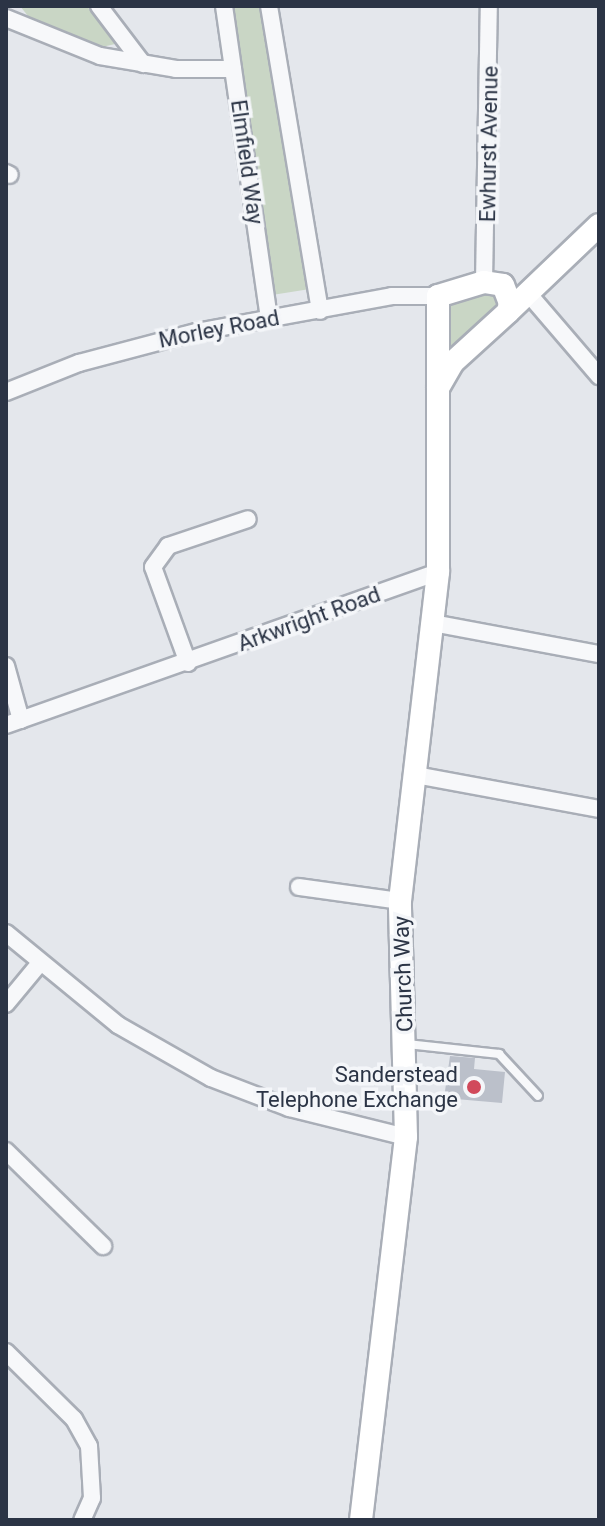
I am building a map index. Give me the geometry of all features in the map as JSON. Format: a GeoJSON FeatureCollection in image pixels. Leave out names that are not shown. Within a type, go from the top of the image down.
{"type":"FeatureCollection","features":[{"type":"Feature","properties":{"kind":"street"},"geometry":{"type":"LineString","coordinates":[[9,6],[6,16],[100,56],[143,64],[233,69]]}},
{"type":"Feature","properties":{"kind":"street"},"geometry":{"type":"LineString","coordinates":[[99,6],[143,64]]}},
{"type":"Feature","properties":{"kind":"street","name":"Elmfield Way"},"geometry":{"type":"LineString","coordinates":[[224,6],[269,318]]}},
{"type":"Feature","properties":{"kind":"street","name":"Elmfield Way"},"geometry":{"type":"LineString","coordinates":[[269,6],[320,311]]}},
{"type":"Feature","properties":{"kind":"street","name":"Ewhurst Avenue"},"geometry":{"type":"LineString","coordinates":[[489,6],[490,282]]}},
{"type":"Feature","properties":{"kind":"street"},"geometry":{"type":"LineString","coordinates":[[438,388],[466,350],[599,225]]}},
{"type":"Feature","properties":{"kind":"street"},"geometry":{"type":"LineString","coordinates":[[438,572],[438,296],[490,282],[523,282],[543,275]]}},
{"type":"Feature","properties":{"kind":"street"},"geometry":{"type":"LineString","coordinates":[[490,282],[508,293],[508,312]]}},
{"type":"Feature","properties":{"kind":"street"},"geometry":{"type":"LineString","coordinates":[[527,292],[599,376]]}},
{"type":"Feature","properties":{"kind":"street","name":"Morley Road"},"geometry":{"type":"LineString","coordinates":[[6,392],[136,346],[392,296],[438,296]]}},
{"type":"Feature","properties":{"kind":"street"},"geometry":{"type":"LineString","coordinates":[[437,339],[446,352],[466,350]]}},
{"type":"Feature","properties":{"kind":"street"},"geometry":{"type":"LineString","coordinates":[[188,663],[153,567],[168,546],[248,519]]}},
{"type":"Feature","properties":{"kind":"street","name":"Church Way"},"geometry":{"type":"LineString","coordinates":[[361,1520],[406,1137],[400,901],[438,572]]}},
{"type":"Feature","properties":{"kind":"street","name":"Arkwright Road"},"geometry":{"type":"LineString","coordinates":[[13,722],[188,663],[438,572]]}},
{"type":"Feature","properties":{"kind":"street"},"geometry":{"type":"LineString","coordinates":[[433,623],[599,654]]}},
{"type":"Feature","properties":{"kind":"street"},"geometry":{"type":"LineString","coordinates":[[6,666],[13,722]]}},
{"type":"Feature","properties":{"kind":"street"},"geometry":{"type":"LineString","coordinates":[[416,775],[599,809]]}},
{"type":"Feature","properties":{"kind":"street"},"geometry":{"type":"LineString","coordinates":[[299,887],[400,901]]}},
{"type":"Feature","properties":{"kind":"street"},"geometry":{"type":"LineString","coordinates":[[6,933],[118,1025],[211,1078],[289,1108],[406,1137]]}},
{"type":"Feature","properties":{"kind":"street"},"geometry":{"type":"LineString","coordinates":[[6,1004],[40,963]]}},
{"type":"Feature","properties":{"kind":"street"},"geometry":{"type":"LineString","coordinates":[[6,1151],[103,1246]]}},
{"type":"Feature","properties":{"kind":"street"},"geometry":{"type":"LineString","coordinates":[[6,1352],[74,1419],[89,1446],[92,1498],[82,1520]]}},
{"type":"Feature","properties":{"kind":"lane"},"geometry":{"type":"LineString","coordinates":[[406,1044],[499,1054],[538,1096]]}},
{"type":"Feature","properties":{"kind":"green space"},"geometry":{"type":"Polygon","coordinates":[[[20,6],[87,6],[115,44],[102,47],[77,41],[32,21],[20,6]]]}},
{"type":"Feature","properties":{"kind":"green space"},"geometry":{"type":"Polygon","coordinates":[[[230,6],[264,6],[310,289],[272,295],[230,6]]]}},
{"type":"Feature","properties":{"kind":"green space"},"geometry":{"type":"Polygon","coordinates":[[[488,287],[505,303],[453,350],[449,348],[443,308],[488,287]]]}},
{"type":"Feature","properties":{"kind":"building","name":"Sanderstead Telephone Exchange"},"geometry":{"type":"Polygon","coordinates":[[[450,1056],[475,1058],[474,1069],[505,1072],[502,1103],[444,1098],[450,1056]]]}},
{"type":"Feature","properties":{"kind":"place","name":"Sanderstead Telephone Exchange"},"geometry":{"type":"Point","coordinates":[474,1087]}}]}
